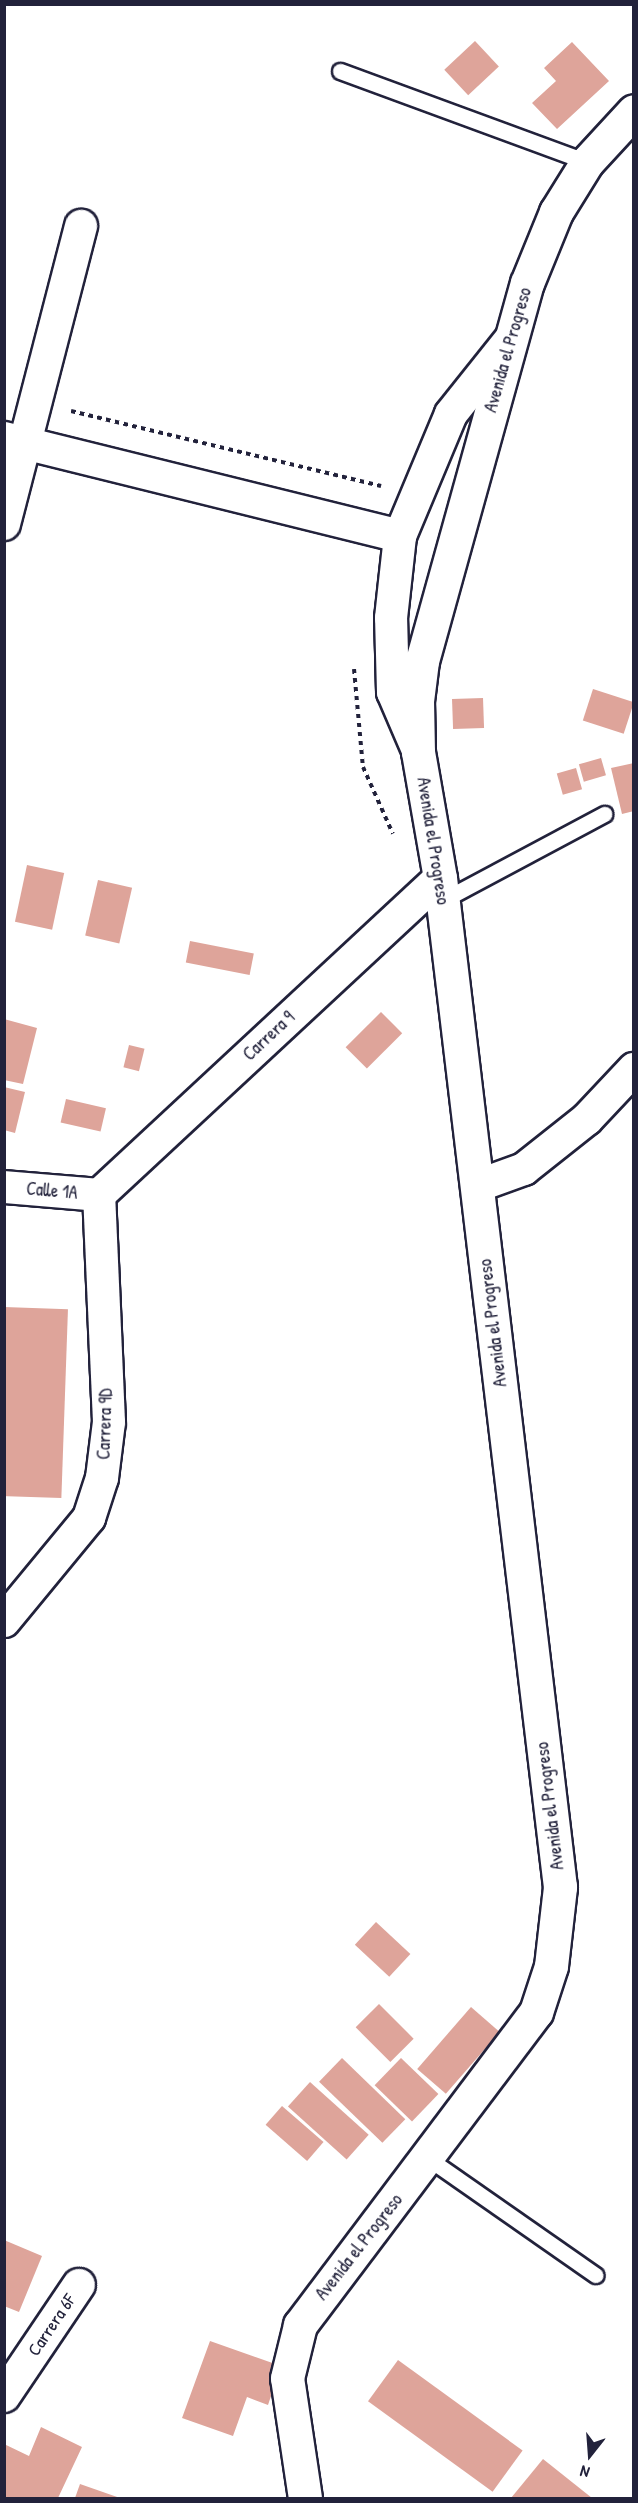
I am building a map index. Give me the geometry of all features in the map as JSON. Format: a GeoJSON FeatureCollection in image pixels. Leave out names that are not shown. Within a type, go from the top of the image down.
{"type":"FeatureCollection","features":[{"type":"Feature","properties":{"kind":"main road","name":"Avenida el Progreso"},"geometry":{"type":"LineString","coordinates":[[305,2499],[291,2434],[287,2378],[300,2325],[429,2159],[536,2012],[551,1966],[560,1887],[442,889],[418,752],[422,661],[510,340],[555,212],[587,162],[633,111]]}},
{"type":"Feature","properties":{"kind":"street"},"geometry":{"type":"LineString","coordinates":[[4,524],[15,441],[36,402],[81,226]]}},
{"type":"Feature","properties":{"kind":"street"},"geometry":{"type":"LineString","coordinates":[[418,752],[393,692],[391,618],[400,536],[451,414],[510,340]]}},
{"type":"Feature","properties":{"kind":"street"},"geometry":{"type":"LineString","coordinates":[[15,441],[400,536]]}},
{"type":"Feature","properties":{"kind":"street","name":"Carrera 9"},"geometry":{"type":"LineString","coordinates":[[99,1195],[442,889]]}},
{"type":"Feature","properties":{"kind":"street"},"geometry":{"type":"LineString","coordinates":[[477,1186],[524,1169],[587,1119],[633,1069]]}},
{"type":"Feature","properties":{"kind":"street","name":"Calle 1A"},"geometry":{"type":"LineString","coordinates":[[4,1187],[99,1195]]}},
{"type":"Feature","properties":{"kind":"street","name":"Carrera 9D"},"geometry":{"type":"LineString","coordinates":[[4,1621],[89,1518],[102,1478],[109,1422],[99,1195]]}},
{"type":"Feature","properties":{"kind":"street","name":"Carrera 6F"},"geometry":{"type":"LineString","coordinates":[[4,2396],[79,2285]]}},
{"type":"Feature","properties":{"kind":"lane"},"geometry":{"type":"LineString","coordinates":[[340,71],[587,162]]}},
{"type":"Feature","properties":{"kind":"lane"},"geometry":{"type":"LineString","coordinates":[[442,889],[603,814]]}},
{"type":"Feature","properties":{"kind":"lane"},"geometry":{"type":"LineString","coordinates":[[429,2159],[595,2275]]}},
{"type":"Feature","properties":{"kind":"path"},"geometry":{"type":"LineString","coordinates":[[36,402],[349,482],[389,483]]}},
{"type":"Feature","properties":{"kind":"path"},"geometry":{"type":"LineString","coordinates":[[356,657],[354,714],[363,766],[398,843]]}},
{"type":"Feature","properties":{"kind":"building"},"geometry":{"type":"Polygon","coordinates":[[[475,41],[499,67],[468,95],[444,70],[475,41]]]}},
{"type":"Feature","properties":{"kind":"building"},"geometry":{"type":"Polygon","coordinates":[[[572,42],[609,81],[557,129],[532,103],[556,81],[544,68],[572,42]]]}},
{"type":"Feature","properties":{"kind":"building"},"geometry":{"type":"Polygon","coordinates":[[[593,689],[634,702],[624,734],[583,720],[593,689]]]}},
{"type":"Feature","properties":{"kind":"building"},"geometry":{"type":"Polygon","coordinates":[[[483,698],[484,728],[453,729],[452,699],[483,698]]]}},
{"type":"Feature","properties":{"kind":"building"},"geometry":{"type":"Polygon","coordinates":[[[601,758],[606,775],[584,782],[579,764],[601,758]]]}},
{"type":"Feature","properties":{"kind":"building"},"geometry":{"type":"Polygon","coordinates":[[[634,763],[634,811],[622,814],[611,768],[634,763]]]}},
{"type":"Feature","properties":{"kind":"building"},"geometry":{"type":"Polygon","coordinates":[[[576,768],[582,789],[563,795],[557,774],[576,768]]]}},
{"type":"Feature","properties":{"kind":"building"},"geometry":{"type":"Polygon","coordinates":[[[27,865],[64,873],[52,930],[15,922],[27,865]]]}},
{"type":"Feature","properties":{"kind":"building"},"geometry":{"type":"Polygon","coordinates":[[[98,880],[132,888],[119,943],[85,936],[98,880]]]}},
{"type":"Feature","properties":{"kind":"building"},"geometry":{"type":"Polygon","coordinates":[[[190,941],[254,953],[250,975],[186,963],[190,941]]]}},
{"type":"Feature","properties":{"kind":"building"},"geometry":{"type":"Polygon","coordinates":[[[381,1012],[402,1033],[367,1069],[346,1047],[381,1012]]]}},
{"type":"Feature","properties":{"kind":"building"},"geometry":{"type":"Polygon","coordinates":[[[4,1019],[37,1028],[23,1084],[4,1080],[4,1019]]]}},
{"type":"Feature","properties":{"kind":"building"},"geometry":{"type":"Polygon","coordinates":[[[129,1045],[145,1049],[139,1071],[123,1067],[129,1045]]]}},
{"type":"Feature","properties":{"kind":"building"},"geometry":{"type":"Polygon","coordinates":[[[4,1087],[25,1092],[15,1133],[4,1130],[4,1087]]]}},
{"type":"Feature","properties":{"kind":"building"},"geometry":{"type":"Polygon","coordinates":[[[66,1099],[106,1108],[101,1132],[61,1122],[66,1099]]]}},
{"type":"Feature","properties":{"kind":"building"},"geometry":{"type":"Polygon","coordinates":[[[4,1307],[68,1309],[61,1498],[4,1496],[4,1307]]]}},
{"type":"Feature","properties":{"kind":"building"},"geometry":{"type":"Polygon","coordinates":[[[376,1922],[410,1954],[389,1977],[355,1945],[376,1922]]]}},
{"type":"Feature","properties":{"kind":"building"},"geometry":{"type":"Polygon","coordinates":[[[379,2004],[414,2039],[390,2062],[356,2027],[379,2004]]]}},
{"type":"Feature","properties":{"kind":"building"},"geometry":{"type":"Polygon","coordinates":[[[471,2007],[500,2032],[446,2094],[417,2069],[471,2007]]]}},
{"type":"Feature","properties":{"kind":"building"},"geometry":{"type":"Polygon","coordinates":[[[342,2058],[405,2119],[382,2143],[319,2082],[342,2058]]]}},
{"type":"Feature","properties":{"kind":"building"},"geometry":{"type":"Polygon","coordinates":[[[401,2058],[438,2094],[412,2121],[375,2085],[401,2058]]]}},
{"type":"Feature","properties":{"kind":"building"},"geometry":{"type":"Polygon","coordinates":[[[310,2082],[369,2135],[347,2159],[288,2107],[310,2082]]]}},
{"type":"Feature","properties":{"kind":"building"},"geometry":{"type":"Polygon","coordinates":[[[282,2106],[324,2142],[307,2161],[266,2125],[282,2106]]]}},
{"type":"Feature","properties":{"kind":"building"},"geometry":{"type":"Polygon","coordinates":[[[4,2240],[42,2256],[19,2312],[4,2306],[4,2240]]]}},
{"type":"Feature","properties":{"kind":"building"},"geometry":{"type":"Polygon","coordinates":[[[210,2341],[281,2366],[268,2405],[247,2397],[233,2436],[182,2418],[210,2341]]]}},
{"type":"Feature","properties":{"kind":"building"},"geometry":{"type":"Polygon","coordinates":[[[398,2360],[523,2451],[493,2492],[368,2401],[398,2360]]]}},
{"type":"Feature","properties":{"kind":"building"},"geometry":{"type":"Polygon","coordinates":[[[41,2427],[82,2447],[58,2498],[4,2498],[4,2444],[29,2456],[41,2427]]]}},
{"type":"Feature","properties":{"kind":"building"},"geometry":{"type":"Polygon","coordinates":[[[543,2459],[592,2498],[511,2498],[543,2459]]]}},
{"type":"Feature","properties":{"kind":"building"},"geometry":{"type":"Polygon","coordinates":[[[80,2484],[120,2498],[75,2498],[80,2484]]]}}]}
